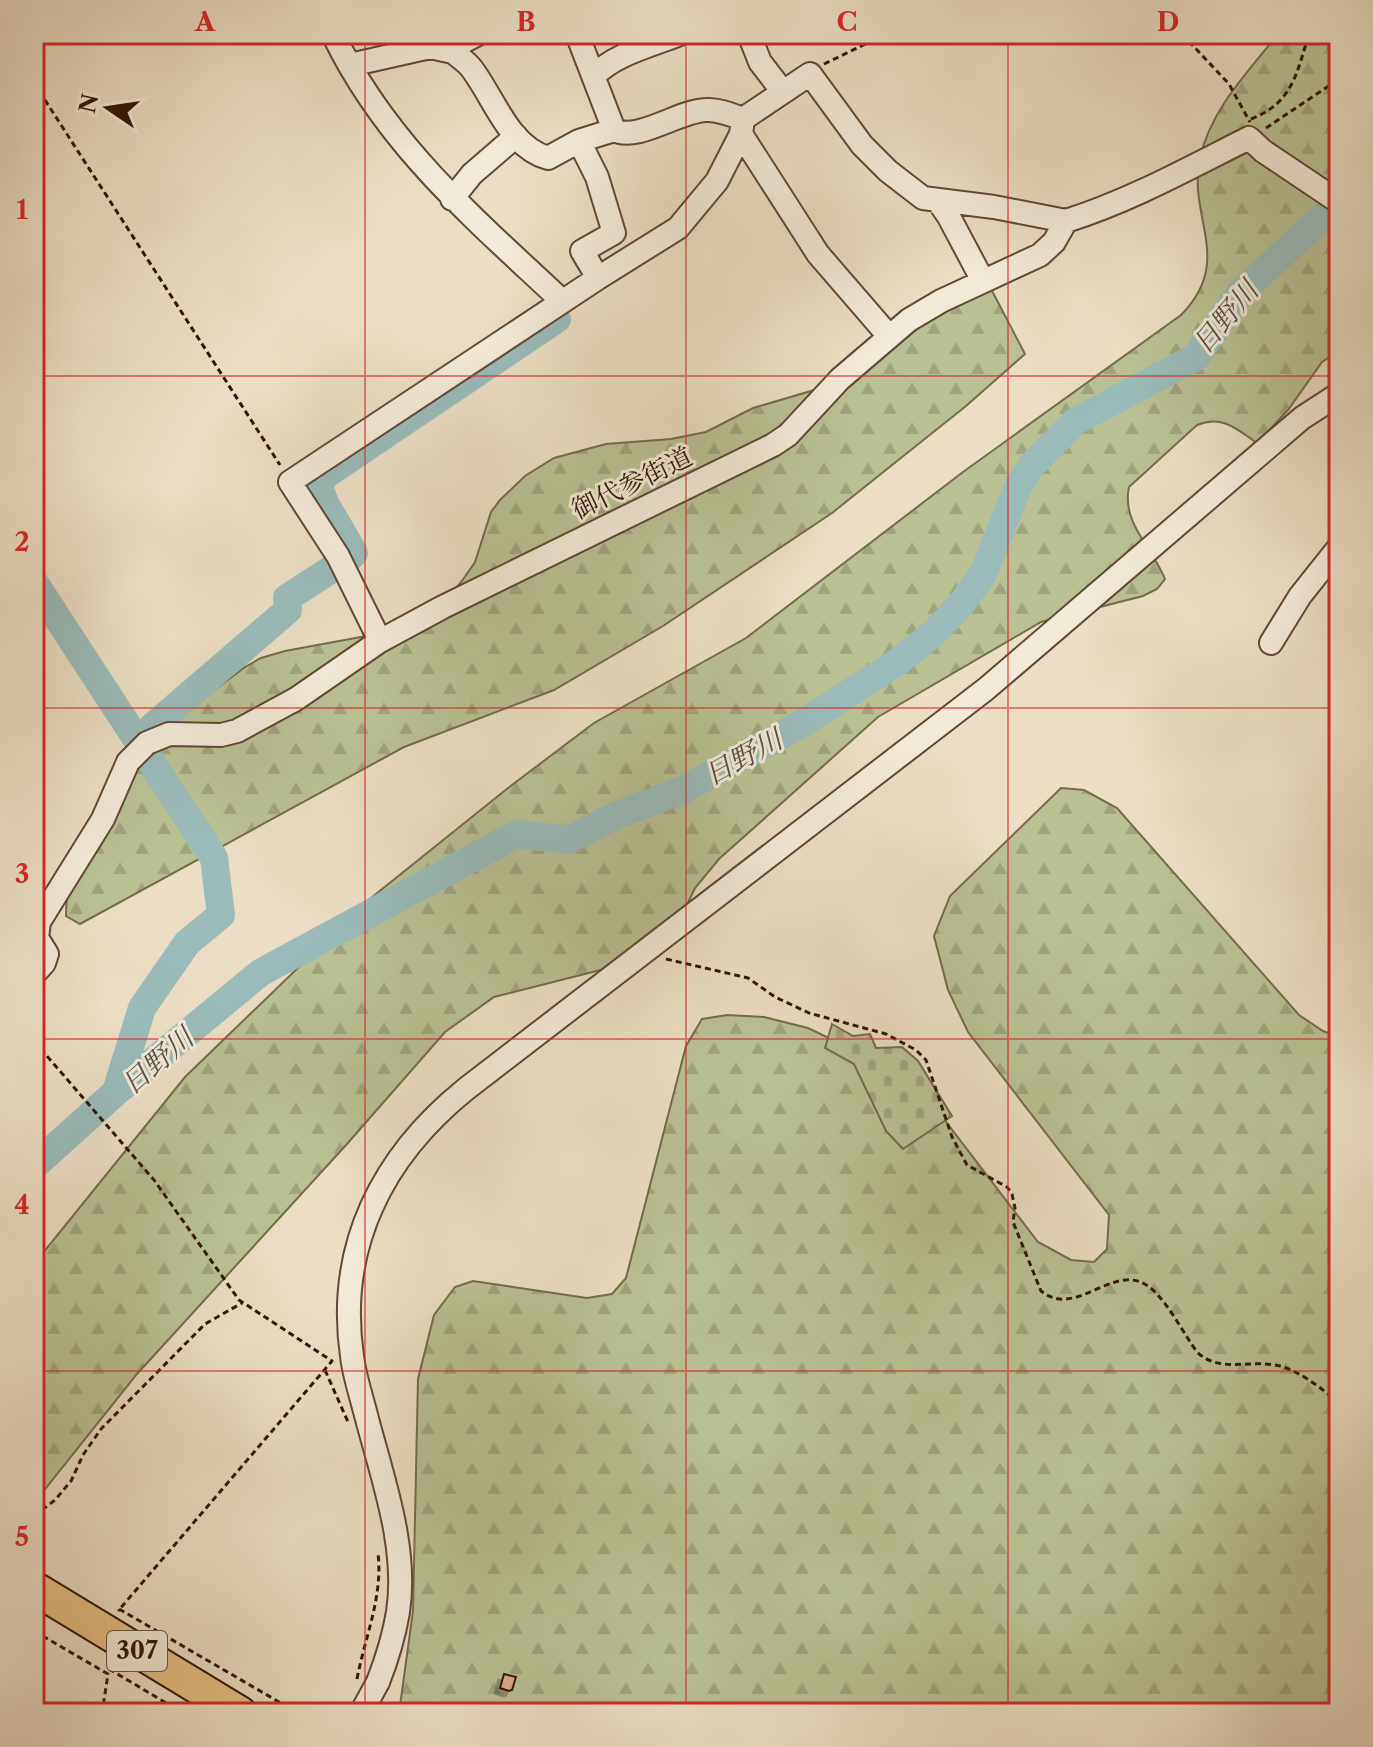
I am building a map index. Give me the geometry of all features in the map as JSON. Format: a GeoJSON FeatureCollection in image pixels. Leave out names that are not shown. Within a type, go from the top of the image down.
{"type":"FeatureCollection","features":[{"type":"Feature","properties":{"kind":"highway","name":"307"},"geometry":{"type":"LineString","coordinates":[[34,1588],[240,1713]]}},
{"type":"Feature","properties":{"kind":"street"},"geometry":{"type":"LineString","coordinates":[[333,34],[350,65],[412,156],[452,199],[562,301]]}},
{"type":"Feature","properties":{"kind":"street"},"geometry":{"type":"LineString","coordinates":[[453,52],[457,45],[478,34]]}},
{"type":"Feature","properties":{"kind":"street"},"geometry":{"type":"LineString","coordinates":[[577,34],[614,130]]}},
{"type":"Feature","properties":{"kind":"street"},"geometry":{"type":"LineString","coordinates":[[594,76],[621,58],[680,34]]}},
{"type":"Feature","properties":{"kind":"street"},"geometry":{"type":"LineString","coordinates":[[749,34],[760,62],[783,92]]}},
{"type":"Feature","properties":{"kind":"street"},"geometry":{"type":"LineString","coordinates":[[350,65],[430,47],[453,52],[471,67],[516,136],[533,152],[548,158],[579,141],[614,130],[631,134],[675,117],[708,109],[742,127],[818,254],[888,335]]}},
{"type":"Feature","properties":{"kind":"street"},"geometry":{"type":"LineString","coordinates":[[380,641],[338,556],[290,482],[562,301],[669,235],[693,213],[717,181],[742,127],[783,92],[810,74],[862,145],[888,171],[923,198],[1019,211],[1066,221],[1132,196],[1252,130],[1309,182],[1339,202]]}},
{"type":"Feature","properties":{"kind":"street"},"geometry":{"type":"LineString","coordinates":[[452,199],[472,174],[516,136]]}},
{"type":"Feature","properties":{"kind":"street"},"geometry":{"type":"LineString","coordinates":[[579,141],[597,177],[615,248],[624,263]]}},
{"type":"Feature","properties":{"kind":"street"},"geometry":{"type":"LineString","coordinates":[[938,201],[983,281]]}},
{"type":"Feature","properties":{"kind":"street","name":"御代参街道"},"geometry":{"type":"LineString","coordinates":[[34,974],[47,954],[37,938],[39,922],[103,819],[128,762],[142,747],[169,734],[221,735],[237,731],[296,699],[380,641],[443,607],[773,445],[788,435],[840,379],[888,335],[941,301],[1040,255],[1054,242],[1066,221]]}},
{"type":"Feature","properties":{"kind":"street"},"geometry":{"type":"LineString","coordinates":[[598,278],[582,251],[613,234]]}},
{"type":"Feature","properties":{"kind":"street"},"geometry":{"type":"LineString","coordinates":[[354,1709],[378,1682],[391,1646],[399,1609],[399,1569],[386,1492],[336,1363],[350,1310],[353,1272],[367,1217],[387,1174],[401,1154],[435,1114],[986,689],[1302,418],[1339,394]]}},
{"type":"Feature","properties":{"kind":"street"},"geometry":{"type":"LineString","coordinates":[[1271,643],[1300,596],[1339,547]]}},
{"type":"Feature","properties":{"kind":"path"},"geometry":{"type":"LineString","coordinates":[[810,74],[829,60],[886,34]]}},
{"type":"Feature","properties":{"kind":"path"},"geometry":{"type":"LineString","coordinates":[[1182,34],[1229,84],[1252,130]]}},
{"type":"Feature","properties":{"kind":"path"},"geometry":{"type":"LineString","coordinates":[[1252,130],[1282,100],[1293,83],[1309,34]]}},
{"type":"Feature","properties":{"kind":"path"},"geometry":{"type":"LineString","coordinates":[[1252,130],[1339,79]]}},
{"type":"Feature","properties":{"kind":"path"},"geometry":{"type":"LineString","coordinates":[[34,83],[290,482]]}},
{"type":"Feature","properties":{"kind":"path"},"geometry":{"type":"LineString","coordinates":[[642,954],[748,978],[775,997],[809,1013],[886,1034],[916,1050],[926,1060],[952,1137],[967,1165],[1007,1187],[1012,1194],[1015,1208],[1013,1222],[1041,1291],[1048,1297],[1071,1300],[1119,1280],[1142,1283],[1153,1291],[1205,1360],[1220,1365],[1274,1365],[1289,1369],[1339,1403]]}},
{"type":"Feature","properties":{"kind":"path"},"geometry":{"type":"LineString","coordinates":[[34,1041],[154,1180],[242,1303],[336,1363],[352,1429]]}},
{"type":"Feature","properties":{"kind":"path"},"geometry":{"type":"LineString","coordinates":[[34,1516],[55,1500],[71,1481],[83,1455],[101,1429],[205,1324],[242,1303]]}},
{"type":"Feature","properties":{"kind":"path"},"geometry":{"type":"LineString","coordinates":[[116,1620],[119,1609],[336,1363]]}},
{"type":"Feature","properties":{"kind":"path"},"geometry":{"type":"LineString","coordinates":[[356,1687],[377,1605],[380,1574],[378,1546]]}},
{"type":"Feature","properties":{"kind":"path"},"geometry":{"type":"LineString","coordinates":[[119,1609],[298,1713]]}},
{"type":"Feature","properties":{"kind":"path"},"geometry":{"type":"LineString","coordinates":[[34,1631],[183,1713]]}},
{"type":"Feature","properties":{"kind":"path"},"geometry":{"type":"LineString","coordinates":[[102,1713],[111,1659]]}},
{"type":"Feature","properties":{"kind":"path"},"geometry":{"type":"LineString","coordinates":[[325,1713],[354,1709]]}},
{"type":"Feature","properties":{"kind":"green space"},"geometry":{"type":"Polygon","coordinates":[[[1278,34],[1339,34],[1339,351],[1322,362],[1288,410],[1257,443],[1222,422],[1197,425],[1129,487],[1128,500],[1134,524],[1165,579],[1157,589],[1143,596],[1041,622],[878,717],[719,859],[695,888],[683,913],[624,964],[494,997],[445,1032],[137,1374],[34,1503],[34,1264],[185,1077],[366,902],[508,788],[594,723],[746,638],[963,472],[1181,315],[1197,295],[1205,276],[1206,238],[1198,180],[1205,140],[1232,92],[1278,34]]]}},
{"type":"Feature","properties":{"kind":"green space"},"geometry":{"type":"Polygon","coordinates":[[[989,285],[1025,354],[966,406],[832,513],[663,626],[554,690],[404,747],[80,924],[66,916],[67,886],[151,738],[245,667],[261,658],[285,651],[388,632],[448,597],[475,562],[491,512],[500,500],[525,476],[554,458],[606,444],[671,439],[706,432],[753,408],[852,379],[899,334],[989,285]]]}},
{"type":"Feature","properties":{"kind":"green space"},"geometry":{"type":"Polygon","coordinates":[[[1061,788],[1084,790],[1117,808],[1299,1015],[1323,1031],[1339,1037],[1339,1713],[399,1713],[413,1611],[418,1379],[434,1315],[455,1287],[473,1281],[587,1298],[612,1294],[626,1278],[686,1046],[702,1019],[727,1015],[764,1017],[808,1028],[904,1074],[943,1118],[1038,1242],[1071,1260],[1094,1262],[1107,1249],[1109,1215],[968,1032],[948,990],[934,936],[950,896],[1061,788]]]}},
{"type":"Feature","properties":{"kind":"green space"},"geometry":{"type":"Polygon","coordinates":[[[832,1024],[853,1036],[870,1034],[876,1048],[902,1047],[918,1061],[952,1116],[903,1149],[886,1131],[854,1064],[825,1048],[832,1024]]]}},
{"type":"Feature","properties":{"kind":"building"},"geometry":{"type":"Polygon","coordinates":[[[504,1674],[516,1677],[512,1690],[500,1688],[504,1674]]]}},
{"type":"Feature","properties":{"kind":"building"},"geometry":{"type":"Polygon","coordinates":[[[497,1705],[509,1708],[508,1713],[495,1713],[497,1705]]]}},
{"type":"Feature","properties":{"kind":"waterway","name":"日野川"},"geometry":{"type":"LineString","coordinates":[[34,1166],[116,1092],[260,973],[517,834],[568,840],[617,815],[683,790],[803,723],[899,661],[934,633],[983,574],[1018,487],[1032,465],[1076,421],[1196,357],[1239,294],[1339,202]]}},
{"type":"Feature","properties":{"kind":"waterway"},"geometry":{"type":"LineString","coordinates":[[350,557],[354,553],[325,503],[318,484],[327,474],[557,319]]}},
{"type":"Feature","properties":{"kind":"waterway"},"geometry":{"type":"LineString","coordinates":[[138,739],[288,610],[287,598],[338,565]]}},
{"type":"Feature","properties":{"kind":"waterway"},"geometry":{"type":"LineString","coordinates":[[34,582],[214,858],[221,915],[187,943],[142,1008],[116,1092]]}}]}
